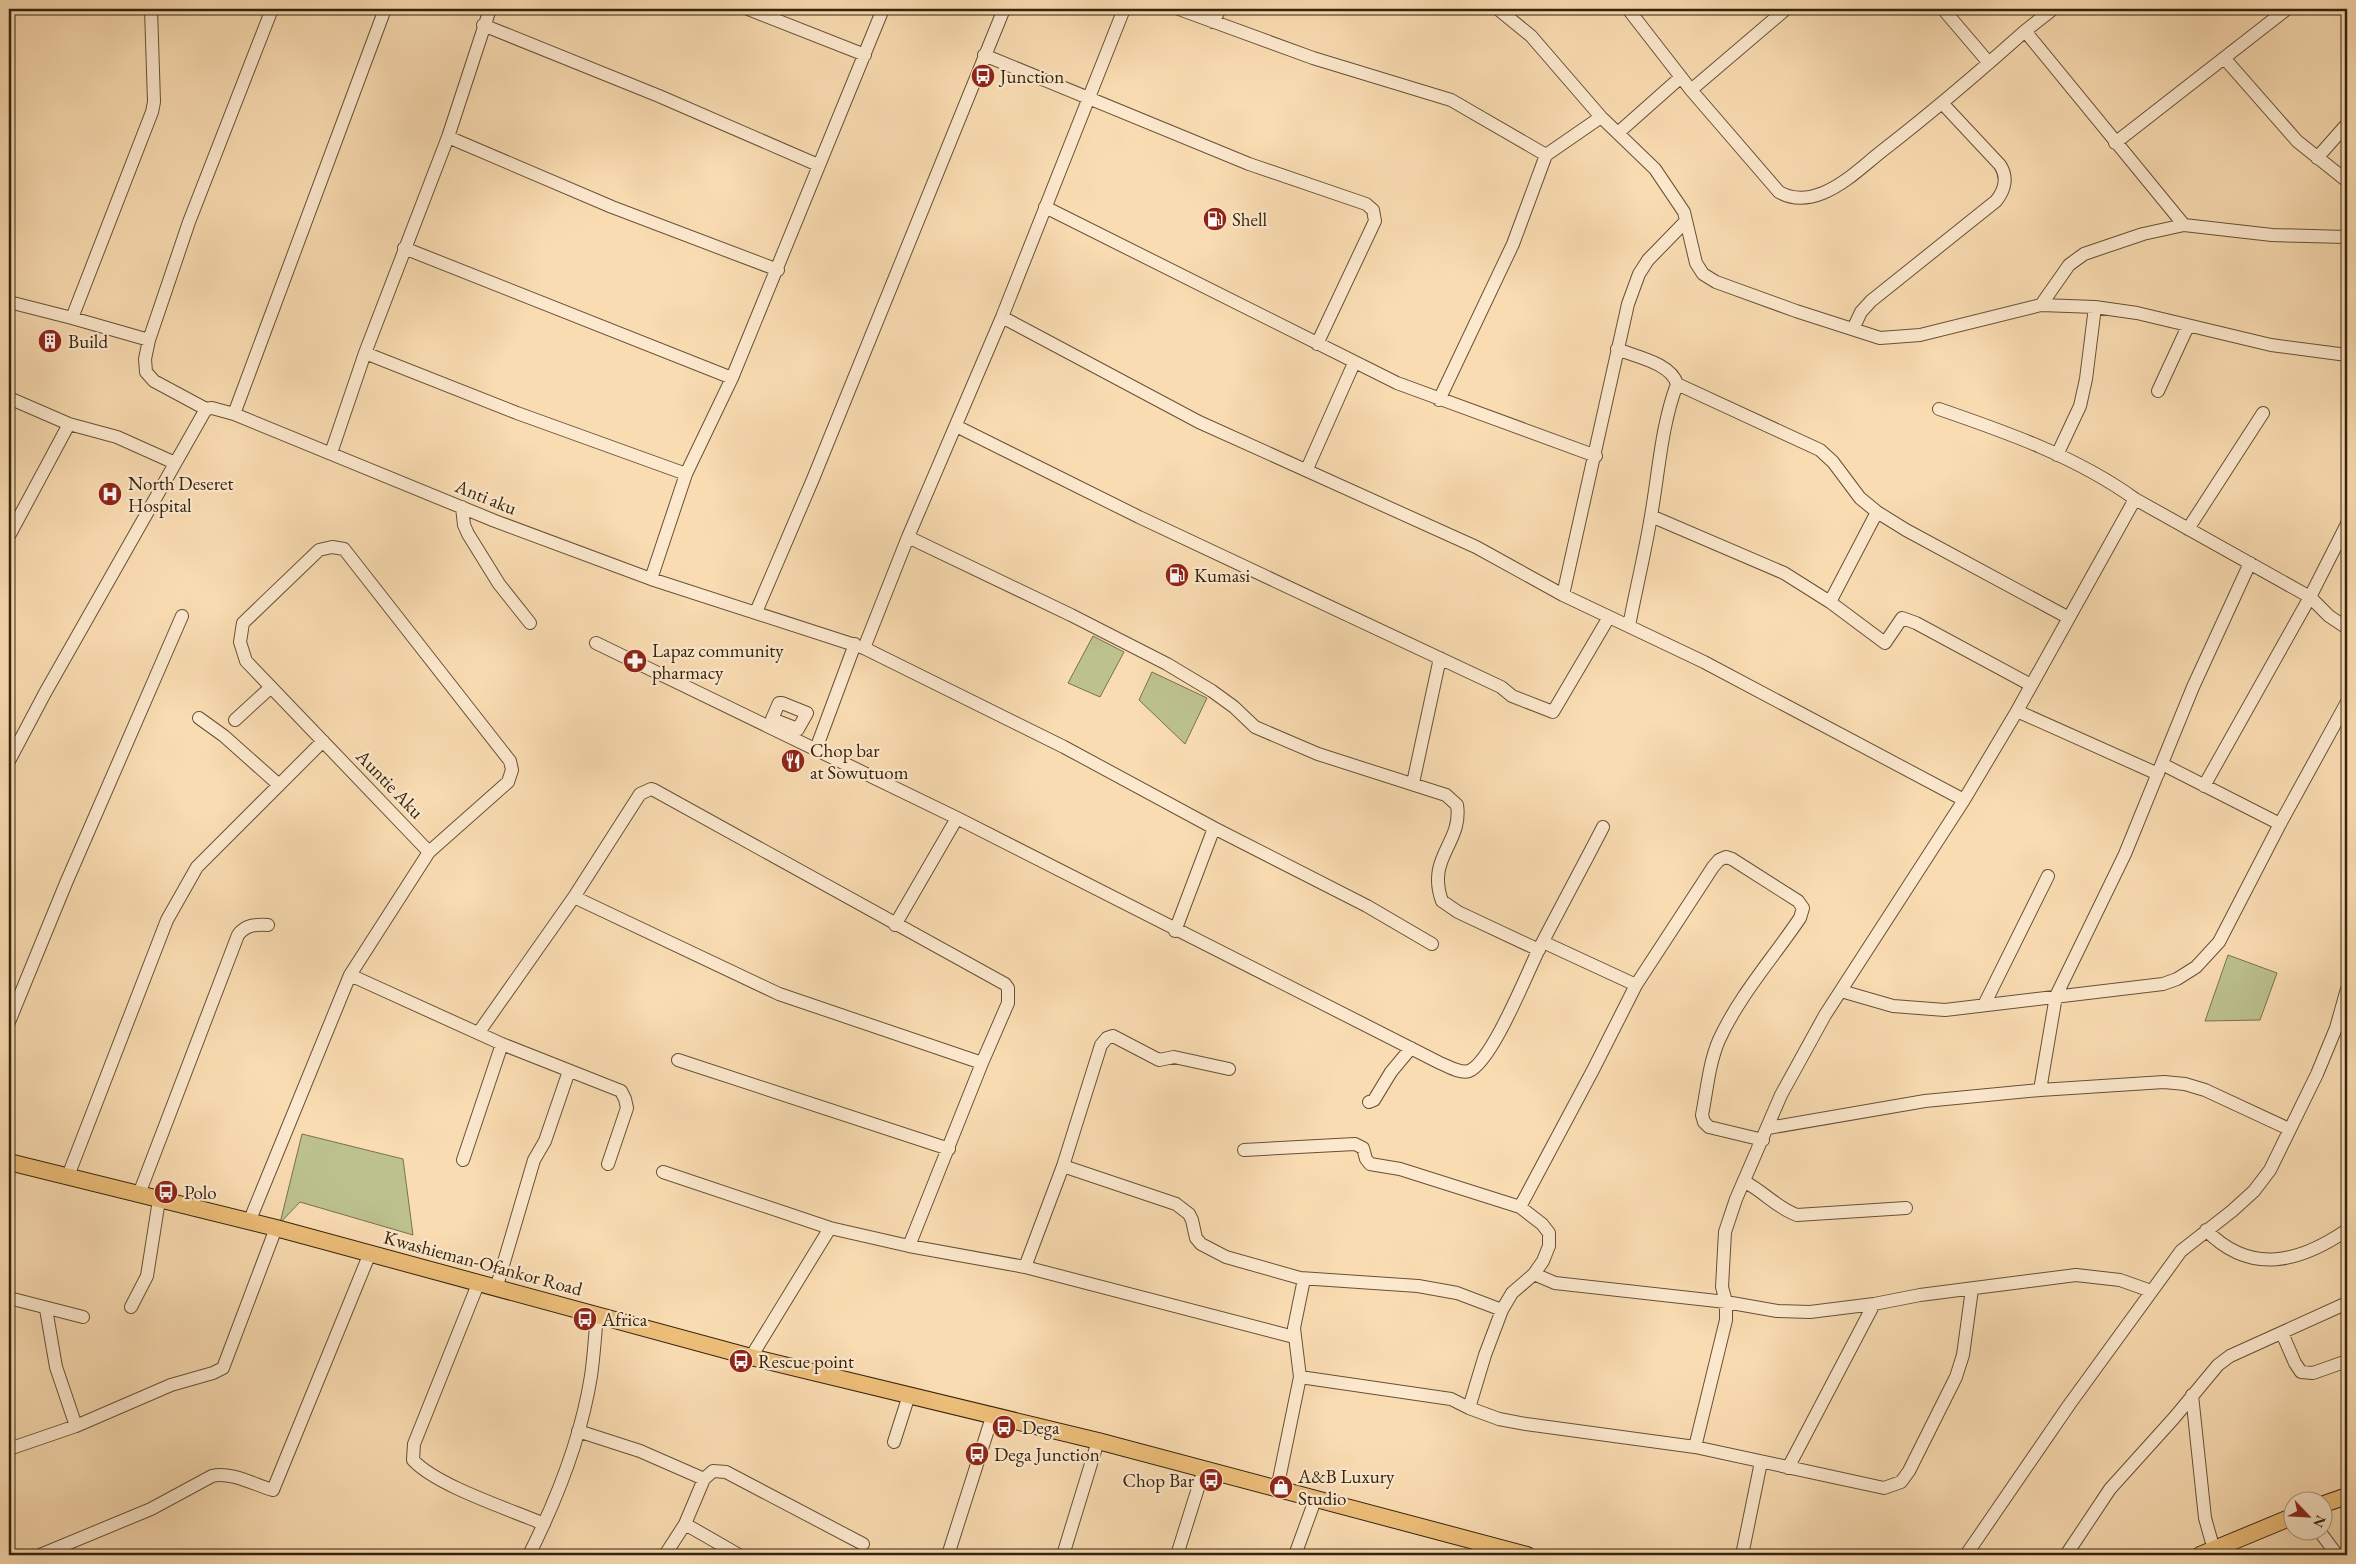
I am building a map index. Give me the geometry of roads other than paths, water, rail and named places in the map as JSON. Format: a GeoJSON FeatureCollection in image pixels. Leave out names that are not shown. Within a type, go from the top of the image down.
{"type":"FeatureCollection","features":[{"type":"Feature","properties":{"kind":"main road","name":"Kwashieman-Ofankor Road"},"geometry":{"type":"LineString","coordinates":[[9,1162],[276,1228],[751,1357],[993,1414],[1527,1555]]}},
{"type":"Feature","properties":{"kind":"main road"},"geometry":{"type":"LineString","coordinates":[[2334,1501],[2347,1496]]}},
{"type":"Feature","properties":{"kind":"main road"},"geometry":{"type":"LineString","coordinates":[[2215,1552],[2284,1521]]}},
{"type":"Feature","properties":{"kind":"street"},"geometry":{"type":"LineString","coordinates":[[72,318],[152,112],[154,102],[151,9]]}},
{"type":"Feature","properties":{"kind":"street"},"geometry":{"type":"LineString","coordinates":[[9,302],[149,340],[189,222],[272,9]]}},
{"type":"Feature","properties":{"kind":"street"},"geometry":{"type":"LineString","coordinates":[[234,414],[385,9]]}},
{"type":"Feature","properties":{"kind":"street"},"geometry":{"type":"LineString","coordinates":[[331,453],[365,353],[448,137],[483,24],[490,9]]}},
{"type":"Feature","properties":{"kind":"street"},"geometry":{"type":"LineString","coordinates":[[748,9],[865,56]]}},
{"type":"Feature","properties":{"kind":"street"},"geometry":{"type":"LineString","coordinates":[[651,578],[686,474],[732,378],[778,270],[818,165],[883,9]]}},
{"type":"Feature","properties":{"kind":"street"},"geometry":{"type":"LineString","coordinates":[[756,612],[813,479],[1004,9]]}},
{"type":"Feature","properties":{"kind":"street"},"geometry":{"type":"LineString","coordinates":[[816,749],[1002,318],[1124,9]]}},
{"type":"Feature","properties":{"kind":"street"},"geometry":{"type":"LineString","coordinates":[[1179,9],[1313,58],[1451,100],[1546,155]]}},
{"type":"Feature","properties":{"kind":"street"},"geometry":{"type":"LineString","coordinates":[[1214,22],[1220,9]]}},
{"type":"Feature","properties":{"kind":"street"},"geometry":{"type":"LineString","coordinates":[[1498,9],[1531,36],[1601,117],[1656,169],[1679,201],[1684,212],[1696,263],[1703,274],[1716,282],[1880,338],[1920,335],[2041,305],[2095,307],[2137,313],[2271,345],[2347,355]]}},
{"type":"Feature","properties":{"kind":"street"},"geometry":{"type":"LineString","coordinates":[[1628,9],[1691,90],[1779,192],[1796,198],[1824,193],[1842,182],[1943,104],[2025,31],[2053,9]]}},
{"type":"Feature","properties":{"kind":"street"},"geometry":{"type":"LineString","coordinates":[[1691,90],[1786,9]]}},
{"type":"Feature","properties":{"kind":"street"},"geometry":{"type":"LineString","coordinates":[[1943,9],[1989,63]]}},
{"type":"Feature","properties":{"kind":"street"},"geometry":{"type":"LineString","coordinates":[[2115,143],[2287,9]]}},
{"type":"Feature","properties":{"kind":"street"},"geometry":{"type":"LineString","coordinates":[[483,24],[659,96],[818,165]]}},
{"type":"Feature","properties":{"kind":"street"},"geometry":{"type":"LineString","coordinates":[[2025,31],[2184,225]]}},
{"type":"Feature","properties":{"kind":"street"},"geometry":{"type":"LineString","coordinates":[[984,55],[1089,96],[1249,164],[1366,204],[1373,210],[1375,222],[1318,344]]}},
{"type":"Feature","properties":{"kind":"street"},"geometry":{"type":"LineString","coordinates":[[2225,59],[2297,141],[2347,181]]}},
{"type":"Feature","properties":{"kind":"street"},"geometry":{"type":"LineString","coordinates":[[1619,132],[1681,76]]}},
{"type":"Feature","properties":{"kind":"street"},"geometry":{"type":"LineString","coordinates":[[1853,329],[1861,312],[1871,301],[1996,201],[2004,188],[2004,174],[2000,164],[1943,104]]}},
{"type":"Feature","properties":{"kind":"street"},"geometry":{"type":"LineString","coordinates":[[1439,400],[1513,244],[1546,155],[1601,117]]}},
{"type":"Feature","properties":{"kind":"street"},"geometry":{"type":"LineString","coordinates":[[2317,158],[2347,124]]}},
{"type":"Feature","properties":{"kind":"street"},"geometry":{"type":"LineString","coordinates":[[448,137],[612,207],[778,270]]}},
{"type":"Feature","properties":{"kind":"street"},"geometry":{"type":"LineString","coordinates":[[1045,207],[1354,363],[1439,400],[1596,456]]}},
{"type":"Feature","properties":{"kind":"street"},"geometry":{"type":"LineString","coordinates":[[1563,595],[1596,456],[1628,304],[1639,274],[1648,260],[1685,222]]}},
{"type":"Feature","properties":{"kind":"street"},"geometry":{"type":"LineString","coordinates":[[2041,305],[2069,265],[2084,254],[2143,234],[2184,225],[2272,235],[2347,237]]}},
{"type":"Feature","properties":{"kind":"street"},"geometry":{"type":"LineString","coordinates":[[404,248],[732,378]]}},
{"type":"Feature","properties":{"kind":"street"},"geometry":{"type":"LineString","coordinates":[[2056,455],[2082,397],[2088,371],[2095,307]]}},
{"type":"Feature","properties":{"kind":"street"},"geometry":{"type":"LineString","coordinates":[[1002,318],[1199,422],[1307,469],[1476,547],[1563,595],[1704,662],[1964,800]]}},
{"type":"Feature","properties":{"kind":"street"},"geometry":{"type":"LineString","coordinates":[[2158,392],[2188,326]]}},
{"type":"Feature","properties":{"kind":"street","name":"Anti aku"},"geometry":{"type":"LineString","coordinates":[[149,340],[145,360],[146,372],[154,381],[206,409],[212,408],[234,414],[462,508],[651,578],[860,646],[1064,747],[1214,828],[1367,906],[1432,944]]}},
{"type":"Feature","properties":{"kind":"street"},"geometry":{"type":"LineString","coordinates":[[1617,349],[1667,369],[1675,375],[1677,384],[1668,408],[1661,440],[1651,516],[1629,626]]}},
{"type":"Feature","properties":{"kind":"street"},"geometry":{"type":"LineString","coordinates":[[365,353],[508,410],[686,474]]}},
{"type":"Feature","properties":{"kind":"street"},"geometry":{"type":"LineString","coordinates":[[1307,469],[1354,363]]}},
{"type":"Feature","properties":{"kind":"street"},"geometry":{"type":"LineString","coordinates":[[1677,384],[1762,425],[1820,450],[1833,462],[1860,498],[1877,512],[1906,530],[2069,618]]}},
{"type":"Feature","properties":{"kind":"street"},"geometry":{"type":"LineString","coordinates":[[9,398],[69,424],[117,437],[175,463]]}},
{"type":"Feature","properties":{"kind":"street"},"geometry":{"type":"LineString","coordinates":[[9,761],[50,684],[206,409]]}},
{"type":"Feature","properties":{"kind":"street"},"geometry":{"type":"LineString","coordinates":[[1939,409],[2056,455],[2108,480],[2135,499],[2310,597],[2329,616],[2347,628]]}},
{"type":"Feature","properties":{"kind":"street"},"geometry":{"type":"LineString","coordinates":[[2188,529],[2263,414]]}},
{"type":"Feature","properties":{"kind":"street"},"geometry":{"type":"LineString","coordinates":[[9,536],[69,424]]}},
{"type":"Feature","properties":{"kind":"street"},"geometry":{"type":"LineString","coordinates":[[956,426],[1138,517],[1501,686],[1512,696],[1553,712],[1609,617]]}},
{"type":"Feature","properties":{"kind":"street"},"geometry":{"type":"LineString","coordinates":[[1695,1447],[1726,1320],[1726,1302],[1722,1287],[1725,1232],[1744,1182],[1798,1060],[1964,800],[2017,711],[2135,499]]}},
{"type":"Feature","properties":{"kind":"street"},"geometry":{"type":"LineString","coordinates":[[462,508],[464,526],[468,534],[499,584],[530,623]]}},
{"type":"Feature","properties":{"kind":"street"},"geometry":{"type":"LineString","coordinates":[[1830,602],[1877,512]]}},
{"type":"Feature","properties":{"kind":"street"},"geometry":{"type":"LineString","coordinates":[[1651,516],[1784,573],[1830,602],[1885,643],[1902,618],[1916,623],[2031,685]]}},
{"type":"Feature","properties":{"kind":"street"},"geometry":{"type":"LineString","coordinates":[[2204,786],[2310,597],[2347,524]]}},
{"type":"Feature","properties":{"kind":"street"},"geometry":{"type":"LineString","coordinates":[[908,537],[1071,615],[1167,664],[1212,691],[1234,707],[1255,727],[1318,754],[1446,795],[1457,805],[1458,819],[1440,862],[1436,878],[1442,901],[1458,912],[1636,984]]}},
{"type":"Feature","properties":{"kind":"street","name":"Auntie Aku"},"geometry":{"type":"LineString","coordinates":[[332,547],[344,548],[510,760],[512,770],[508,782],[429,852],[323,742],[246,661],[240,642],[243,623],[319,550],[332,547]]}},
{"type":"Feature","properties":{"kind":"street"},"geometry":{"type":"LineString","coordinates":[[2040,1090],[2056,996],[2125,854],[2193,687],[2250,563]]}},
{"type":"Feature","properties":{"kind":"street"},"geometry":{"type":"LineString","coordinates":[[9,1022],[58,900],[182,616]]}},
{"type":"Feature","properties":{"kind":"street"},"geometry":{"type":"LineString","coordinates":[[596,643],[957,818],[1175,930],[1462,1072],[1474,1068],[1507,1018],[1541,946],[1603,827]]}},
{"type":"Feature","properties":{"kind":"street"},"geometry":{"type":"LineString","coordinates":[[1413,783],[1440,658]]}},
{"type":"Feature","properties":{"kind":"street"},"geometry":{"type":"LineString","coordinates":[[235,720],[271,688]]}},
{"type":"Feature","properties":{"kind":"street"},"geometry":{"type":"LineString","coordinates":[[1842,991],[1893,1006],[1922,1010],[1945,1010],[2163,984],[2177,979],[2196,967],[2219,942],[2280,824],[2347,702]]}},
{"type":"Feature","properties":{"kind":"street"},"geometry":{"type":"LineString","coordinates":[[2017,711],[2204,786],[2280,824]]}},
{"type":"Feature","properties":{"kind":"street"},"geometry":{"type":"LineString","coordinates":[[199,718],[224,736],[279,785]]}},
{"type":"Feature","properties":{"kind":"street"},"geometry":{"type":"LineString","coordinates":[[68,1176],[167,920],[197,867],[323,742]]}},
{"type":"Feature","properties":{"kind":"street"},"geometry":{"type":"LineString","coordinates":[[479,1032],[574,897],[640,794],[651,789],[1005,984],[1008,988],[1008,1003],[909,1246]]}},
{"type":"Feature","properties":{"kind":"street"},"geometry":{"type":"LineString","coordinates":[[895,925],[957,818]]}},
{"type":"Feature","properties":{"kind":"street"},"geometry":{"type":"LineString","coordinates":[[1175,930],[1214,828]]}},
{"type":"Feature","properties":{"kind":"street"},"geometry":{"type":"LineString","coordinates":[[249,1222],[350,975],[429,852]]}},
{"type":"Feature","properties":{"kind":"street"},"geometry":{"type":"LineString","coordinates":[[1520,1207],[1593,1070],[1636,984],[1719,860],[1726,857],[1801,904],[1803,908],[1800,918],[1730,1017],[1718,1041],[1712,1061],[1702,1115],[1704,1122],[1709,1127],[1765,1134],[1925,1101],[2040,1090],[2164,1082],[2185,1084],[2205,1090],[2289,1129]]}},
{"type":"Feature","properties":{"kind":"street"},"geometry":{"type":"LineString","coordinates":[[1984,1005],[2048,876]]}},
{"type":"Feature","properties":{"kind":"street"},"geometry":{"type":"LineString","coordinates":[[574,897],[772,991],[982,1064]]}},
{"type":"Feature","properties":{"kind":"street"},"geometry":{"type":"LineString","coordinates":[[138,1194],[238,935],[243,929],[258,924],[268,925]]}},
{"type":"Feature","properties":{"kind":"street"},"geometry":{"type":"LineString","coordinates":[[350,975],[502,1044],[621,1091],[626,1099],[626,1108],[608,1164]]}},
{"type":"Feature","properties":{"kind":"street"},"geometry":{"type":"LineString","coordinates":[[1966,1555],[2181,1251],[2254,1191],[2270,1170],[2317,1074],[2336,1028],[2347,989]]}},
{"type":"Feature","properties":{"kind":"street"},"geometry":{"type":"LineString","coordinates":[[1025,1267],[1063,1166],[1101,1045],[1107,1038],[1113,1036],[1159,1060],[1174,1057],[1229,1069]]}},
{"type":"Feature","properties":{"kind":"street"},"geometry":{"type":"LineString","coordinates":[[463,1160],[502,1044]]}},
{"type":"Feature","properties":{"kind":"street"},"geometry":{"type":"LineString","coordinates":[[1369,1102],[1374,1100],[1391,1072],[1411,1048]]}},
{"type":"Feature","properties":{"kind":"street"},"geometry":{"type":"LineString","coordinates":[[678,1060],[949,1149]]}},
{"type":"Feature","properties":{"kind":"street"},"geometry":{"type":"LineString","coordinates":[[496,1289],[534,1160],[546,1141],[569,1071]]}},
{"type":"Feature","properties":{"kind":"street"},"geometry":{"type":"LineString","coordinates":[[1244,1150],[1355,1144],[1363,1148],[1366,1159],[1370,1164],[1400,1169],[1520,1207],[1542,1224],[1549,1233],[1547,1251],[1534,1274],[1512,1293],[1502,1310],[1485,1354],[1469,1408]]}},
{"type":"Feature","properties":{"kind":"street"},"geometry":{"type":"LineString","coordinates":[[1063,1166],[1176,1204],[1189,1214],[1196,1238],[1201,1244],[1217,1254],[1304,1279],[1418,1286],[1457,1293],[1502,1310]]}},
{"type":"Feature","properties":{"kind":"street"},"geometry":{"type":"LineString","coordinates":[[663,1172],[830,1228],[909,1246],[1025,1267],[1294,1337]]}},
{"type":"Feature","properties":{"kind":"street"},"geometry":{"type":"LineString","coordinates":[[1744,1182],[1761,1190],[1783,1209],[1797,1215],[1906,1208]]}},
{"type":"Feature","properties":{"kind":"street"},"geometry":{"type":"LineString","coordinates":[[132,1307],[147,1276],[159,1200]]}},
{"type":"Feature","properties":{"kind":"street"},"geometry":{"type":"LineString","coordinates":[[9,1449],[76,1426],[172,1385],[213,1373],[223,1368],[276,1228]]}},
{"type":"Feature","properties":{"kind":"street"},"geometry":{"type":"LineString","coordinates":[[751,1357],[830,1228]]}},
{"type":"Feature","properties":{"kind":"street"},"geometry":{"type":"LineString","coordinates":[[2206,1230],[2218,1242],[2234,1251],[2253,1258],[2270,1260],[2292,1257],[2313,1251],[2347,1230]]}},
{"type":"Feature","properties":{"kind":"street"},"geometry":{"type":"LineString","coordinates":[[40,1555],[151,1509],[212,1476],[220,1474],[229,1476],[273,1490],[370,1253]]}},
{"type":"Feature","properties":{"kind":"street"},"geometry":{"type":"LineString","coordinates":[[1534,1274],[1555,1283],[1726,1302],[1777,1311],[1810,1312],[1874,1304],[1920,1295],[2076,1275],[2120,1280],[2151,1291]]}},
{"type":"Feature","properties":{"kind":"street"},"geometry":{"type":"LineString","coordinates":[[1277,1489],[1300,1377],[1294,1337],[1295,1319],[1304,1279]]}},
{"type":"Feature","properties":{"kind":"street"},"geometry":{"type":"LineString","coordinates":[[478,1284],[414,1444],[413,1460],[420,1468],[439,1479],[544,1524]]}},
{"type":"Feature","properties":{"kind":"street"},"geometry":{"type":"LineString","coordinates":[[1300,1377],[1428,1394],[1451,1399],[1499,1419],[1695,1447],[1874,1488],[1884,1488],[1901,1482],[1956,1377],[1962,1355],[1972,1289]]}},
{"type":"Feature","properties":{"kind":"street"},"geometry":{"type":"LineString","coordinates":[[9,1298],[83,1317]]}},
{"type":"Feature","properties":{"kind":"street"},"geometry":{"type":"LineString","coordinates":[[1788,1468],[1874,1304]]}},
{"type":"Feature","properties":{"kind":"street"},"geometry":{"type":"LineString","coordinates":[[2066,1555],[2110,1489],[2218,1365],[2230,1356],[2347,1304]]}},
{"type":"Feature","properties":{"kind":"street"},"geometry":{"type":"LineString","coordinates":[[46,1309],[56,1367],[76,1426]]}},
{"type":"Feature","properties":{"kind":"street"},"geometry":{"type":"LineString","coordinates":[[529,1555],[563,1478],[578,1431],[591,1376],[597,1315]]}},
{"type":"Feature","properties":{"kind":"street"},"geometry":{"type":"LineString","coordinates":[[2282,1333],[2294,1363],[2301,1372],[2312,1373],[2347,1361]]}},
{"type":"Feature","properties":{"kind":"street"},"geometry":{"type":"LineString","coordinates":[[894,1442],[909,1395]]}},
{"type":"Feature","properties":{"kind":"street"},"geometry":{"type":"LineString","coordinates":[[2192,1396],[2205,1518],[2215,1552]]}},
{"type":"Feature","properties":{"kind":"street"},"geometry":{"type":"LineString","coordinates":[[948,1555],[993,1414]]}},
{"type":"Feature","properties":{"kind":"street"},"geometry":{"type":"LineString","coordinates":[[578,1431],[640,1451],[704,1479]]}},
{"type":"Feature","properties":{"kind":"street"},"geometry":{"type":"LineString","coordinates":[[1063,1555],[1098,1441]]}},
{"type":"Feature","properties":{"kind":"street"},"geometry":{"type":"LineString","coordinates":[[1742,1555],[1761,1462]]}},
{"type":"Feature","properties":{"kind":"street"},"geometry":{"type":"LineString","coordinates":[[1177,1555],[1204,1470]]}},
{"type":"Feature","properties":{"kind":"street"},"geometry":{"type":"LineString","coordinates":[[665,1555],[685,1524],[704,1479],[713,1471],[726,1472],[863,1544]]}},
{"type":"Feature","properties":{"kind":"street"},"geometry":{"type":"LineString","coordinates":[[1295,1555],[1315,1500]]}},
{"type":"Feature","properties":{"kind":"street"},"geometry":{"type":"LineString","coordinates":[[685,1524],[739,1555]]}},
{"type":"Feature","properties":{"kind":"street"},"geometry":{"type":"LineString","coordinates":[[2327,1542],[2337,1555]]}},
{"type":"Feature","properties":{"kind":"place","name":"Junction"},"geometry":{"type":"Point","coordinates":[983,76]}},
{"type":"Feature","properties":{"kind":"place","name":"Shell"},"geometry":{"type":"Point","coordinates":[1215,219]}},
{"type":"Feature","properties":{"kind":"place","name":"Build"},"geometry":{"type":"Point","coordinates":[50,341]}},
{"type":"Feature","properties":{"kind":"place","name":"North Deseret Hospital"},"geometry":{"type":"Point","coordinates":[110,494]}},
{"type":"Feature","properties":{"kind":"place","name":"Kumasi"},"geometry":{"type":"Point","coordinates":[1177,575]}},
{"type":"Feature","properties":{"kind":"place","name":"Lapaz community pharmacy"},"geometry":{"type":"Point","coordinates":[635,661]}},
{"type":"Feature","properties":{"kind":"place","name":"Chop bar at Sowutuom"},"geometry":{"type":"Point","coordinates":[793,761]}},
{"type":"Feature","properties":{"kind":"place","name":"Polo"},"geometry":{"type":"Point","coordinates":[166,1192]}},
{"type":"Feature","properties":{"kind":"place","name":"Africa"},"geometry":{"type":"Point","coordinates":[585,1319]}},
{"type":"Feature","properties":{"kind":"place","name":"Rescue point"},"geometry":{"type":"Point","coordinates":[741,1361]}},
{"type":"Feature","properties":{"kind":"place","name":"Dega"},"geometry":{"type":"Point","coordinates":[1004,1427]}},
{"type":"Feature","properties":{"kind":"place","name":"Dega Junction"},"geometry":{"type":"Point","coordinates":[977,1454]}},
{"type":"Feature","properties":{"kind":"place","name":"Chop Bar"},"geometry":{"type":"Point","coordinates":[1211,1480]}},
{"type":"Feature","properties":{"kind":"place","name":"A&B Luxury Studio"},"geometry":{"type":"Point","coordinates":[1281,1487]}}]}
